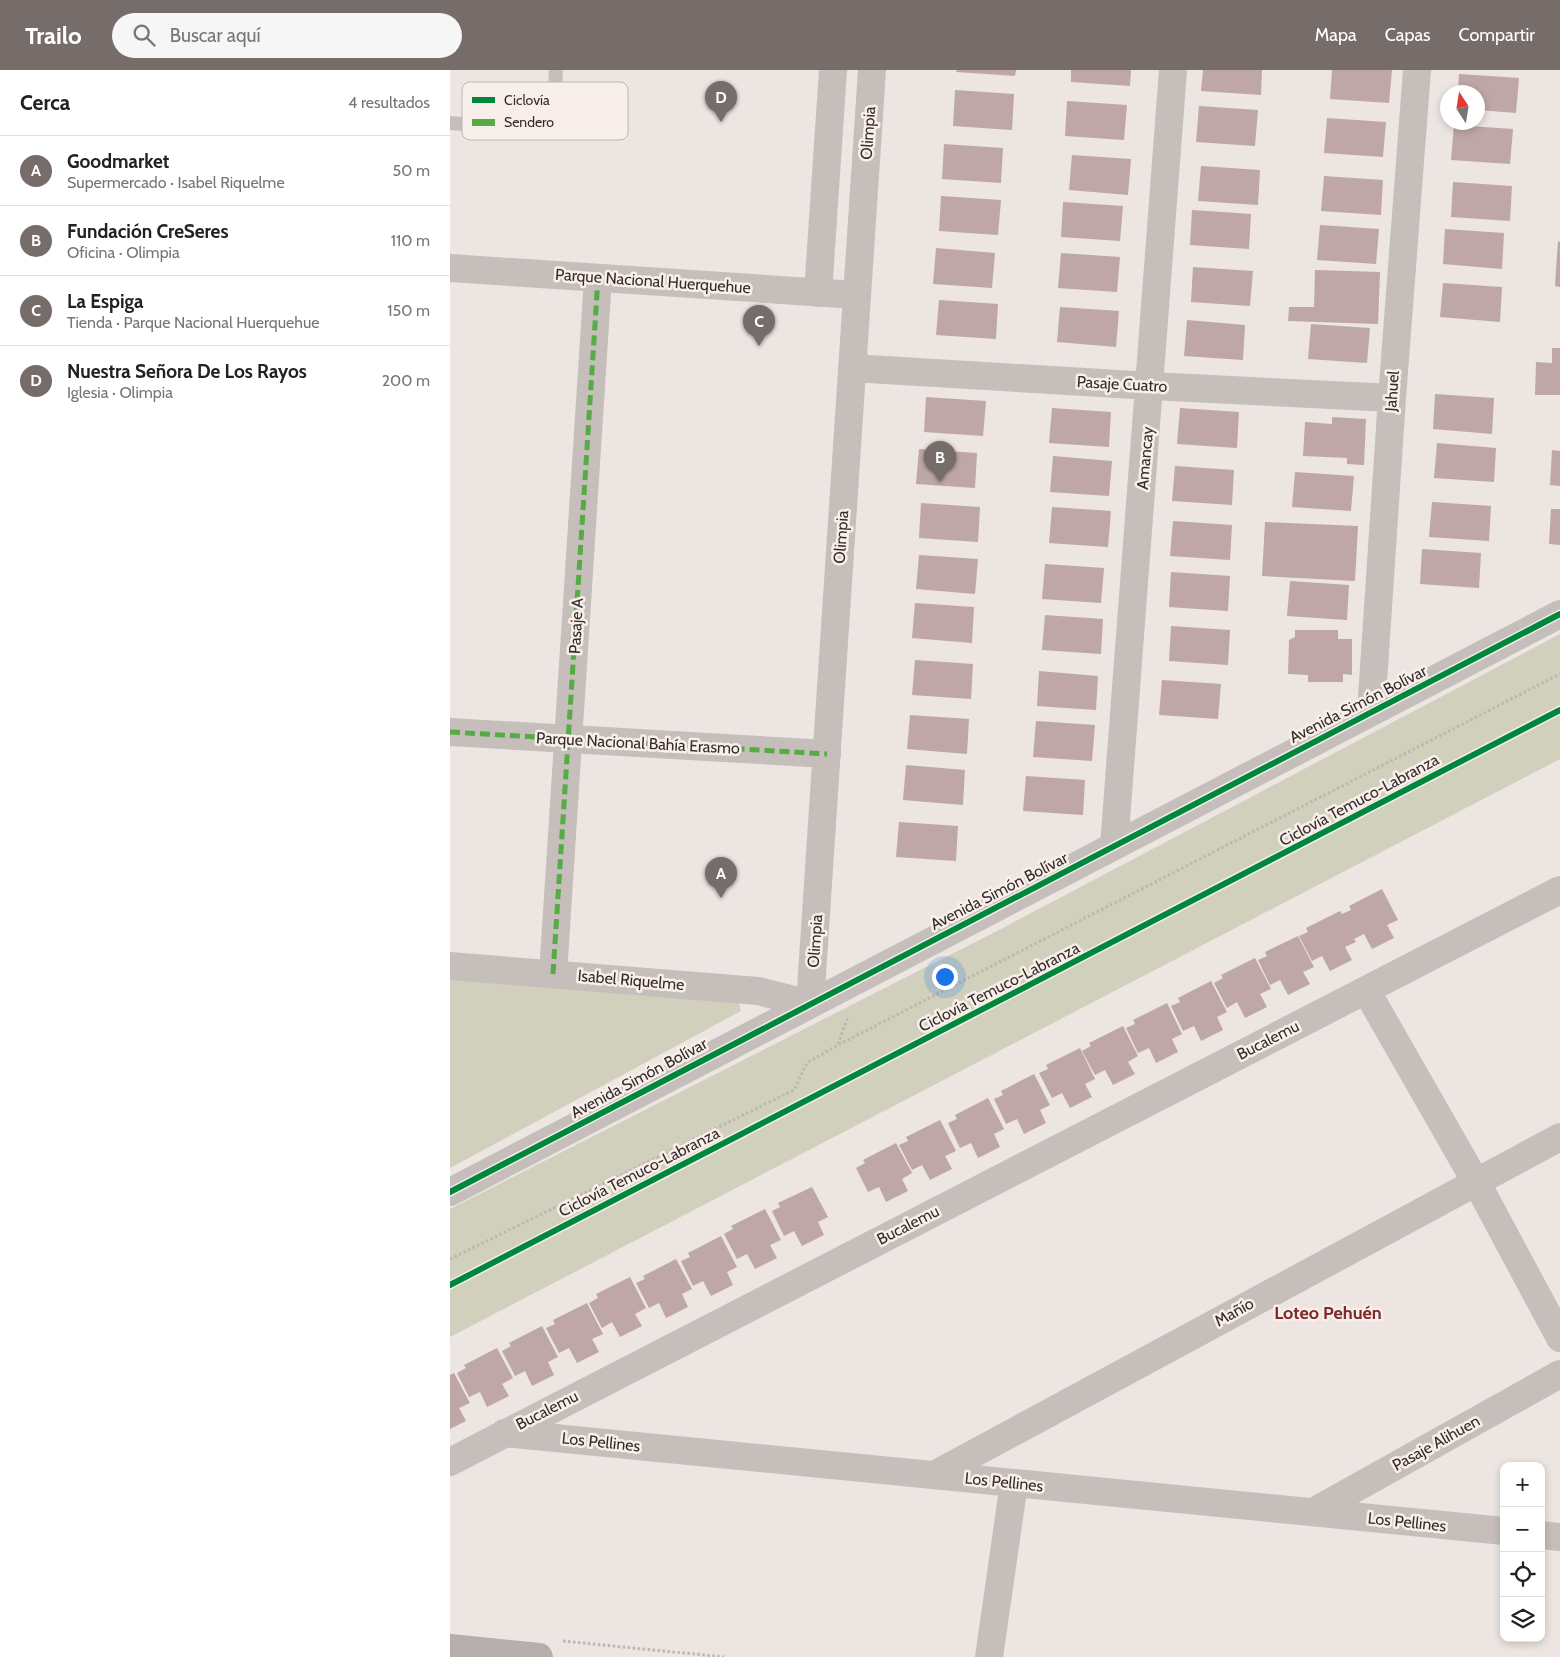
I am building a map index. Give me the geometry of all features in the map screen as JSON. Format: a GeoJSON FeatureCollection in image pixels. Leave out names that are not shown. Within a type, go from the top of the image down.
{"type":"FeatureCollection","features":[{"type":"Feature","properties":{"kind":"main road"},"geometry":{"type":"LineString","coordinates":[[450,1648],[548,1649]]}},
{"type":"Feature","properties":{"kind":"street"},"geometry":{"type":"LineString","coordinates":[[818,292],[834,70]]}},
{"type":"Feature","properties":{"kind":"street","name":"Olimpia"},"geometry":{"type":"LineString","coordinates":[[810,1004],[872,70]]}},
{"type":"Feature","properties":{"kind":"street","name":"Amancay"},"geometry":{"type":"LineString","coordinates":[[1114,846],[1151,386],[1173,70]]}},
{"type":"Feature","properties":{"kind":"street","name":"Jahuel"},"geometry":{"type":"LineString","coordinates":[[1371,712],[1417,70]]}},
{"type":"Feature","properties":{"kind":"street","name":"Parque Nacional Huerquehue"},"geometry":{"type":"LineString","coordinates":[[450,268],[856,295]]}},
{"type":"Feature","properties":{"kind":"street","name":"Pasaje A"},"geometry":{"type":"LineString","coordinates":[[553,974],[570,739],[598,278]]}},
{"type":"Feature","properties":{"kind":"street","name":"Pasaje Cuatro"},"geometry":{"type":"LineString","coordinates":[[852,368],[1392,398]]}},
{"type":"Feature","properties":{"kind":"street","name":"Avenida Simón Bolívar"},"geometry":{"type":"LineString","coordinates":[[450,1192],[1560,614]]}},
{"type":"Feature","properties":{"kind":"street","name":"Parque Nacional Bahía Erasmo"},"geometry":{"type":"LineString","coordinates":[[450,732],[826,754]]}},
{"type":"Feature","properties":{"kind":"street","name":"Bucalemu"},"geometry":{"type":"LineString","coordinates":[[450,1462],[1560,890]]}},
{"type":"Feature","properties":{"kind":"street","name":"Isabel Riquelme"},"geometry":{"type":"LineString","coordinates":[[450,966],[758,991],[810,1004]]}},
{"type":"Feature","properties":{"kind":"street"},"geometry":{"type":"LineString","coordinates":[[1366,990],[1560,1338]]}},
{"type":"Feature","properties":{"kind":"street","name":"Mañío"},"geometry":{"type":"LineString","coordinates":[[934,1475],[1474,1181],[1560,1137]]}},
{"type":"Feature","properties":{"kind":"street","name":"Pasaje Alihuen"},"geometry":{"type":"LineString","coordinates":[[1313,1512],[1560,1374]]}},
{"type":"Feature","properties":{"kind":"street","name":"Los Pellines"},"geometry":{"type":"LineString","coordinates":[[504,1433],[1500,1531]]}},
{"type":"Feature","properties":{"kind":"street"},"geometry":{"type":"LineString","coordinates":[[989,1657],[1014,1483]]}},
{"type":"Feature","properties":{"kind":"street"},"geometry":{"type":"LineString","coordinates":[[1545,1535],[1560,1537]]}},
{"type":"Feature","properties":{"kind":"path"},"geometry":{"type":"LineString","coordinates":[[450,1259],[794,1090],[807,1063],[838,1045],[1560,674]]}},
{"type":"Feature","properties":{"kind":"path"},"geometry":{"type":"LineString","coordinates":[[548,1649],[724,1657]]}},
{"type":"Feature","properties":{"kind":"green space"},"geometry":{"type":"Polygon","coordinates":[[[1560,634],[1560,759],[450,1337],[450,1209],[997,931],[1560,634]]]}},
{"type":"Feature","properties":{"kind":"green space"},"geometry":{"type":"Polygon","coordinates":[[[450,979],[738,1001],[741,1011],[450,1168],[450,979]]]}},
{"type":"Feature","properties":{"kind":"building"},"geometry":{"type":"Polygon","coordinates":[[[957,70],[1016,70],[1015,76],[956,72],[957,70]]]}},
{"type":"Feature","properties":{"kind":"building"},"geometry":{"type":"Polygon","coordinates":[[[1071,70],[1131,70],[1130,86],[1071,82],[1071,70]]]}},
{"type":"Feature","properties":{"kind":"building"},"geometry":{"type":"Polygon","coordinates":[[[1203,70],[1262,70],[1261,95],[1201,91],[1203,70]]]}},
{"type":"Feature","properties":{"kind":"building"},"geometry":{"type":"Polygon","coordinates":[[[1332,70],[1392,70],[1389,103],[1330,99],[1332,70]]]}},
{"type":"Feature","properties":{"kind":"building"},"geometry":{"type":"Polygon","coordinates":[[[1459,74],[1519,78],[1516,113],[1485,111],[1485,85],[1458,85],[1459,74]]]}},
{"type":"Feature","properties":{"kind":"building"},"geometry":{"type":"Polygon","coordinates":[[[955,90],[1014,94],[1012,130],[953,126],[955,90]]]}},
{"type":"Feature","properties":{"kind":"building"},"geometry":{"type":"Polygon","coordinates":[[[1067,101],[1127,105],[1124,140],[1065,136],[1067,101]]]}},
{"type":"Feature","properties":{"kind":"building"},"geometry":{"type":"Polygon","coordinates":[[[1199,106],[1258,110],[1255,146],[1196,142],[1199,106]]]}},
{"type":"Feature","properties":{"kind":"building"},"geometry":{"type":"Polygon","coordinates":[[[1327,118],[1386,122],[1383,157],[1324,153],[1327,118]]]}},
{"type":"Feature","properties":{"kind":"building"},"geometry":{"type":"Polygon","coordinates":[[[1485,127],[1513,129],[1510,164],[1451,160],[1454,130],[1485,130],[1485,127]]]}},
{"type":"Feature","properties":{"kind":"building"},"geometry":{"type":"Polygon","coordinates":[[[944,144],[1003,148],[1001,183],[942,179],[944,144]]]}},
{"type":"Feature","properties":{"kind":"building"},"geometry":{"type":"Polygon","coordinates":[[[1072,155],[1131,159],[1128,195],[1069,190],[1072,155]]]}},
{"type":"Feature","properties":{"kind":"building"},"geometry":{"type":"Polygon","coordinates":[[[1201,166],[1260,170],[1258,205],[1198,201],[1201,166]]]}},
{"type":"Feature","properties":{"kind":"building"},"geometry":{"type":"Polygon","coordinates":[[[1324,176],[1383,180],[1381,215],[1321,211],[1324,176]]]}},
{"type":"Feature","properties":{"kind":"building"},"geometry":{"type":"Polygon","coordinates":[[[1453,182],[1512,186],[1510,221],[1451,217],[1453,182]]]}},
{"type":"Feature","properties":{"kind":"building"},"geometry":{"type":"Polygon","coordinates":[[[941,196],[1001,200],[998,235],[939,231],[941,196]]]}},
{"type":"Feature","properties":{"kind":"building"},"geometry":{"type":"Polygon","coordinates":[[[1063,202],[1123,206],[1120,241],[1061,237],[1063,202]]]}},
{"type":"Feature","properties":{"kind":"building"},"geometry":{"type":"Polygon","coordinates":[[[1192,210],[1251,214],[1249,249],[1190,245],[1192,210]]]}},
{"type":"Feature","properties":{"kind":"building"},"geometry":{"type":"Polygon","coordinates":[[[1320,225],[1379,229],[1376,264],[1317,260],[1320,225]]]}},
{"type":"Feature","properties":{"kind":"building"},"geometry":{"type":"Polygon","coordinates":[[[1445,229],[1504,233],[1502,269],[1443,264],[1445,229]]]}},
{"type":"Feature","properties":{"kind":"building"},"geometry":{"type":"Polygon","coordinates":[[[1558,241],[1560,242],[1560,287],[1555,286],[1558,241]]]}},
{"type":"Feature","properties":{"kind":"building"},"geometry":{"type":"Polygon","coordinates":[[[936,248],[995,253],[992,288],[933,284],[936,248]]]}},
{"type":"Feature","properties":{"kind":"building"},"geometry":{"type":"Polygon","coordinates":[[[1061,253],[1120,257],[1117,292],[1058,288],[1061,253]]]}},
{"type":"Feature","properties":{"kind":"building"},"geometry":{"type":"Polygon","coordinates":[[[1193,267],[1253,271],[1250,306],[1191,302],[1193,267]]]}},
{"type":"Feature","properties":{"kind":"building"},"geometry":{"type":"Polygon","coordinates":[[[1315,270],[1380,272],[1378,324],[1288,321],[1289,307],[1314,307],[1315,270]]]}},
{"type":"Feature","properties":{"kind":"building"},"geometry":{"type":"Polygon","coordinates":[[[1443,283],[1502,287],[1500,322],[1440,317],[1443,283]]]}},
{"type":"Feature","properties":{"kind":"building"},"geometry":{"type":"Polygon","coordinates":[[[939,300],[998,304],[996,339],[936,335],[939,300]]]}},
{"type":"Feature","properties":{"kind":"building"},"geometry":{"type":"Polygon","coordinates":[[[1060,307],[1119,311],[1116,347],[1057,342],[1060,307]]]}},
{"type":"Feature","properties":{"kind":"building"},"geometry":{"type":"Polygon","coordinates":[[[1187,320],[1245,325],[1243,360],[1184,356],[1187,320]]]}},
{"type":"Feature","properties":{"kind":"building"},"geometry":{"type":"Polygon","coordinates":[[[1311,324],[1370,328],[1367,363],[1308,359],[1311,324]]]}},
{"type":"Feature","properties":{"kind":"building"},"geometry":{"type":"Polygon","coordinates":[[[1552,348],[1560,348],[1560,395],[1535,395],[1536,362],[1552,363],[1552,348]]]}},
{"type":"Feature","properties":{"kind":"building"},"geometry":{"type":"Polygon","coordinates":[[[1435,394],[1494,398],[1492,434],[1433,429],[1435,394]]]}},
{"type":"Feature","properties":{"kind":"building"},"geometry":{"type":"Polygon","coordinates":[[[926,397],[986,401],[983,436],[924,432],[926,397]]]}},
{"type":"Feature","properties":{"kind":"building"},"geometry":{"type":"Polygon","coordinates":[[[1052,408],[1111,412],[1109,447],[1049,443],[1052,408]]]}},
{"type":"Feature","properties":{"kind":"building"},"geometry":{"type":"Polygon","coordinates":[[[1180,408],[1239,412],[1237,448],[1177,444],[1180,408]]]}},
{"type":"Feature","properties":{"kind":"building"},"geometry":{"type":"Polygon","coordinates":[[[1332,417],[1366,419],[1364,465],[1347,464],[1347,458],[1303,456],[1305,422],[1332,424],[1332,417]]]}},
{"type":"Feature","properties":{"kind":"building"},"geometry":{"type":"Polygon","coordinates":[[[1437,443],[1496,448],[1494,482],[1434,478],[1437,443]]]}},
{"type":"Feature","properties":{"kind":"building"},"geometry":{"type":"Polygon","coordinates":[[[919,449],[977,453],[975,488],[916,484],[919,449]]]}},
{"type":"Feature","properties":{"kind":"building"},"geometry":{"type":"Polygon","coordinates":[[[1552,450],[1560,451],[1560,486],[1550,485],[1552,450]]]}},
{"type":"Feature","properties":{"kind":"building"},"geometry":{"type":"Polygon","coordinates":[[[1053,456],[1112,461],[1109,496],[1050,492],[1053,456]]]}},
{"type":"Feature","properties":{"kind":"building"},"geometry":{"type":"Polygon","coordinates":[[[1175,466],[1234,470],[1232,505],[1172,501],[1175,466]]]}},
{"type":"Feature","properties":{"kind":"building"},"geometry":{"type":"Polygon","coordinates":[[[1295,472],[1354,476],[1351,511],[1292,507],[1295,472]]]}},
{"type":"Feature","properties":{"kind":"building"},"geometry":{"type":"Polygon","coordinates":[[[1432,502],[1491,506],[1489,541],[1429,537],[1432,502]]]}},
{"type":"Feature","properties":{"kind":"building"},"geometry":{"type":"Polygon","coordinates":[[[921,503],[980,507],[978,542],[919,538],[921,503]]]}},
{"type":"Feature","properties":{"kind":"building"},"geometry":{"type":"Polygon","coordinates":[[[1052,507],[1111,511],[1108,547],[1049,543],[1052,507]]]}},
{"type":"Feature","properties":{"kind":"building"},"geometry":{"type":"Polygon","coordinates":[[[1551,509],[1560,509],[1560,545],[1549,544],[1551,509]]]}},
{"type":"Feature","properties":{"kind":"building"},"geometry":{"type":"Polygon","coordinates":[[[1173,521],[1232,525],[1230,560],[1170,556],[1173,521]]]}},
{"type":"Feature","properties":{"kind":"building"},"geometry":{"type":"Polygon","coordinates":[[[1265,522],[1358,526],[1355,581],[1262,576],[1265,522]]]}},
{"type":"Feature","properties":{"kind":"building"},"geometry":{"type":"Polygon","coordinates":[[[1422,549],[1481,553],[1479,588],[1420,584],[1422,549]]]}},
{"type":"Feature","properties":{"kind":"building"},"geometry":{"type":"Polygon","coordinates":[[[919,555],[978,559],[975,594],[916,589],[919,555]]]}},
{"type":"Feature","properties":{"kind":"building"},"geometry":{"type":"Polygon","coordinates":[[[1045,564],[1104,568],[1101,603],[1042,599],[1045,564]]]}},
{"type":"Feature","properties":{"kind":"building"},"geometry":{"type":"Polygon","coordinates":[[[1171,572],[1230,576],[1228,611],[1169,607],[1171,572]]]}},
{"type":"Feature","properties":{"kind":"building"},"geometry":{"type":"Polygon","coordinates":[[[1290,581],[1349,585],[1347,620],[1287,616],[1290,581]]]}},
{"type":"Feature","properties":{"kind":"building"},"geometry":{"type":"Polygon","coordinates":[[[915,603],[974,607],[972,643],[912,638],[915,603]]]}},
{"type":"Feature","properties":{"kind":"building"},"geometry":{"type":"Polygon","coordinates":[[[1045,615],[1103,619],[1101,654],[1042,650],[1045,615]]]}},
{"type":"Feature","properties":{"kind":"building"},"geometry":{"type":"Polygon","coordinates":[[[1171,626],[1230,630],[1228,665],[1169,661],[1171,626]]]}},
{"type":"Feature","properties":{"kind":"building"},"geometry":{"type":"Polygon","coordinates":[[[1295,630],[1338,630],[1338,639],[1352,639],[1352,675],[1343,674],[1343,682],[1308,682],[1308,675],[1288,674],[1289,640],[1295,637],[1295,630]]]}},
{"type":"Feature","properties":{"kind":"building"},"geometry":{"type":"Polygon","coordinates":[[[915,660],[973,664],[971,699],[912,695],[915,660]]]}},
{"type":"Feature","properties":{"kind":"building"},"geometry":{"type":"Polygon","coordinates":[[[1039,671],[1098,676],[1096,710],[1037,706],[1039,671]]]}},
{"type":"Feature","properties":{"kind":"building"},"geometry":{"type":"Polygon","coordinates":[[[1162,680],[1221,684],[1218,719],[1159,715],[1162,680]]]}},
{"type":"Feature","properties":{"kind":"building"},"geometry":{"type":"Polygon","coordinates":[[[910,715],[969,719],[967,754],[907,749],[910,715]]]}},
{"type":"Feature","properties":{"kind":"building"},"geometry":{"type":"Polygon","coordinates":[[[1036,721],[1095,725],[1092,761],[1033,757],[1036,721]]]}},
{"type":"Feature","properties":{"kind":"building"},"geometry":{"type":"Polygon","coordinates":[[[906,765],[965,770],[963,805],[903,800],[906,765]]]}},
{"type":"Feature","properties":{"kind":"building"},"geometry":{"type":"Polygon","coordinates":[[[1026,776],[1085,780],[1083,815],[1023,811],[1026,776]]]}},
{"type":"Feature","properties":{"kind":"building"},"geometry":{"type":"Polygon","coordinates":[[[899,822],[958,826],[956,861],[896,857],[899,822]]]}},
{"type":"Feature","properties":{"kind":"building"},"geometry":{"type":"Polygon","coordinates":[[[1382,889],[1398,920],[1387,925],[1394,938],[1372,949],[1364,934],[1354,939],[1356,942],[1345,947],[1352,960],[1330,971],[1322,956],[1312,961],[1299,936],[1308,932],[1306,928],[1340,911],[1342,914],[1351,910],[1349,906],[1382,889]]]}},
{"type":"Feature","properties":{"kind":"building"},"geometry":{"type":"Polygon","coordinates":[[[1298,936],[1314,967],[1303,972],[1310,984],[1288,995],[1280,980],[1270,985],[1258,960],[1267,956],[1265,952],[1298,936]]]}},
{"type":"Feature","properties":{"kind":"building"},"geometry":{"type":"Polygon","coordinates":[[[1255,958],[1271,989],[1260,994],[1267,1007],[1245,1018],[1237,1002],[1227,1008],[1214,983],[1223,978],[1221,975],[1255,958]]]}},
{"type":"Feature","properties":{"kind":"building"},"geometry":{"type":"Polygon","coordinates":[[[1211,981],[1227,1012],[1217,1017],[1223,1030],[1201,1041],[1194,1026],[1183,1031],[1171,1006],[1180,1002],[1178,998],[1211,981]]]}},
{"type":"Feature","properties":{"kind":"building"},"geometry":{"type":"Polygon","coordinates":[[[1167,1003],[1182,1034],[1172,1039],[1178,1052],[1156,1063],[1149,1048],[1138,1053],[1126,1028],[1135,1024],[1133,1020],[1167,1003]]]}},
{"type":"Feature","properties":{"kind":"building"},"geometry":{"type":"Polygon","coordinates":[[[1123,1026],[1138,1056],[1128,1062],[1135,1074],[1113,1085],[1105,1070],[1095,1075],[1082,1051],[1091,1046],[1089,1043],[1123,1026]]]}},
{"type":"Feature","properties":{"kind":"building"},"geometry":{"type":"Polygon","coordinates":[[[1080,1048],[1095,1079],[1085,1084],[1092,1097],[1070,1108],[1062,1093],[1052,1098],[1039,1073],[1048,1069],[1046,1065],[1080,1048]]]}},
{"type":"Feature","properties":{"kind":"building"},"geometry":{"type":"Polygon","coordinates":[[[1034,1074],[1050,1105],[1040,1110],[1046,1123],[1024,1134],[1017,1119],[1006,1124],[994,1099],[1003,1095],[1001,1091],[1034,1074]]]}},
{"type":"Feature","properties":{"kind":"building"},"geometry":{"type":"Polygon","coordinates":[[[988,1098],[1004,1129],[994,1134],[1000,1147],[978,1158],[971,1143],[960,1148],[948,1123],[957,1119],[955,1115],[988,1098]]]}},
{"type":"Feature","properties":{"kind":"building"},"geometry":{"type":"Polygon","coordinates":[[[940,1120],[956,1151],[945,1156],[952,1169],[930,1180],[922,1165],[912,1170],[899,1145],[908,1141],[906,1137],[940,1120]]]}},
{"type":"Feature","properties":{"kind":"building"},"geometry":{"type":"Polygon","coordinates":[[[896,1143],[912,1173],[902,1179],[908,1191],[886,1202],[879,1187],[868,1192],[856,1168],[865,1163],[863,1160],[896,1143]]]}},
{"type":"Feature","properties":{"kind":"building"},"geometry":{"type":"Polygon","coordinates":[[[812,1187],[828,1217],[818,1222],[824,1235],[802,1246],[794,1231],[784,1236],[772,1211],[780,1207],[778,1203],[812,1187]]]}},
{"type":"Feature","properties":{"kind":"building"},"geometry":{"type":"Polygon","coordinates":[[[765,1209],[781,1240],[770,1245],[777,1258],[755,1269],[747,1254],[737,1259],[724,1234],[733,1229],[731,1226],[765,1209]]]}},
{"type":"Feature","properties":{"kind":"building"},"geometry":{"type":"Polygon","coordinates":[[[721,1236],[737,1267],[727,1272],[733,1285],[711,1296],[703,1281],[693,1286],[681,1261],[690,1257],[688,1253],[721,1236]]]}},
{"type":"Feature","properties":{"kind":"building"},"geometry":{"type":"Polygon","coordinates":[[[676,1259],[692,1289],[682,1294],[688,1307],[666,1318],[659,1303],[649,1308],[636,1283],[645,1279],[643,1276],[676,1259]]]}},
{"type":"Feature","properties":{"kind":"building"},"geometry":{"type":"Polygon","coordinates":[[[630,1277],[646,1308],[635,1314],[642,1326],[620,1337],[612,1322],[602,1328],[589,1303],[598,1298],[596,1294],[630,1277]]]}},
{"type":"Feature","properties":{"kind":"building"},"geometry":{"type":"Polygon","coordinates":[[[587,1303],[603,1334],[592,1339],[599,1352],[577,1363],[569,1348],[559,1353],[546,1328],[555,1324],[553,1320],[587,1303]]]}},
{"type":"Feature","properties":{"kind":"building"},"geometry":{"type":"Polygon","coordinates":[[[542,1326],[558,1357],[548,1362],[554,1375],[532,1386],[525,1371],[515,1376],[502,1351],[511,1346],[509,1343],[542,1326]]]}},
{"type":"Feature","properties":{"kind":"building"},"geometry":{"type":"Polygon","coordinates":[[[497,1348],[513,1378],[502,1384],[509,1396],[487,1407],[480,1392],[469,1397],[457,1373],[466,1368],[464,1365],[497,1348]]]}},
{"type":"Feature","properties":{"kind":"building"},"geometry":{"type":"Polygon","coordinates":[[[454,1373],[470,1403],[459,1408],[466,1421],[450,1429],[450,1375],[454,1373]]]}},
{"type":"Feature","properties":{"kind":"marked path"},"geometry":{"type":"LineString","coordinates":[[553,974],[598,278]]}},
{"type":"Feature","properties":{"kind":"marked path"},"geometry":{"type":"LineString","coordinates":[[450,732],[827,754]]}},
{"type":"Feature","properties":{"kind":"cycle path"},"geometry":{"type":"LineString","coordinates":[[450,1192],[1560,614]]}},
{"type":"Feature","properties":{"kind":"cycle path","name":"Ciclovía Temuco-Labranza"},"geometry":{"type":"LineString","coordinates":[[450,1285],[1560,710]]}},
{"type":"Feature","properties":{"kind":"place","name":"Nuestra Señora De Los Rayos"},"geometry":{"type":"Point","coordinates":[721,122]}},
{"type":"Feature","properties":{"kind":"place","name":"La Espiga"},"geometry":{"type":"Point","coordinates":[759,346]}},
{"type":"Feature","properties":{"kind":"place","name":"Fundación CreSeres"},"geometry":{"type":"Point","coordinates":[940,482]}},
{"type":"Feature","properties":{"kind":"place","name":"Goodmarket"},"geometry":{"type":"Point","coordinates":[721,898]}},
{"type":"Feature","properties":{"kind":"district","name":"Loteo Pehuén"},"geometry":{"type":"Point","coordinates":[1328,1313]}}]}
